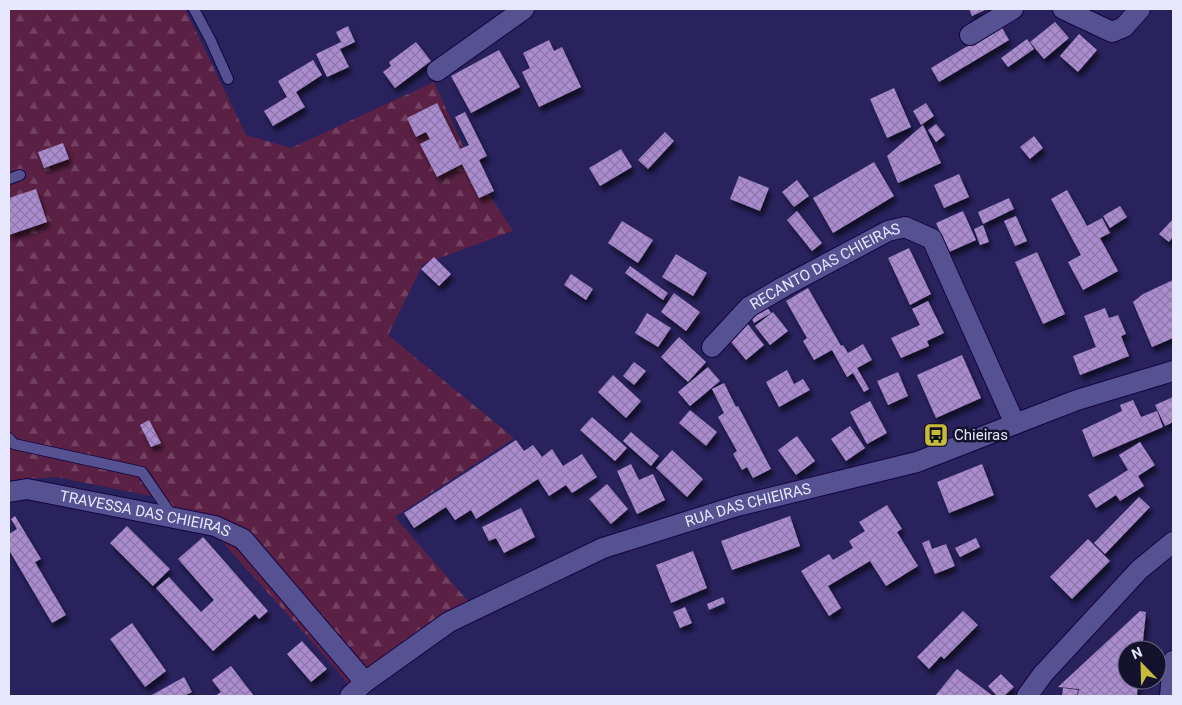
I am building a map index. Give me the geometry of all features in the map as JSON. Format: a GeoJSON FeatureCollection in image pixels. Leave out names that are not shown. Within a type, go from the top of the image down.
{"type":"FeatureCollection","features":[{"type":"Feature","properties":{"kind":"street"},"geometry":{"type":"LineString","coordinates":[[437,71],[524,9]]}},
{"type":"Feature","properties":{"kind":"street"},"geometry":{"type":"LineString","coordinates":[[970,35],[1013,9]]}},
{"type":"Feature","properties":{"kind":"street"},"geometry":{"type":"LineString","coordinates":[[1063,9],[1112,32],[1124,27],[1140,9]]}},
{"type":"Feature","properties":{"kind":"street","name":"RECANTO DAS CHIEIRAS"},"geometry":{"type":"LineString","coordinates":[[712,347],[749,307],[888,230],[905,227],[932,239],[1015,424]]}},
{"type":"Feature","properties":{"kind":"street","name":"RUA DAS CHIEIRAS"},"geometry":{"type":"LineString","coordinates":[[350,696],[365,682],[449,622],[603,548],[737,506],[917,462],[1077,400],[1173,371]]}},
{"type":"Feature","properties":{"kind":"street","name":"TRAVESSA DAS CHIEIRAS"},"geometry":{"type":"LineString","coordinates":[[9,492],[27,489],[215,526],[243,539],[365,682]]}},
{"type":"Feature","properties":{"kind":"street"},"geometry":{"type":"LineString","coordinates":[[1027,696],[1043,674],[1138,570],[1173,542]]}},
{"type":"Feature","properties":{"kind":"street"},"geometry":{"type":"LineString","coordinates":[[1170,696],[1173,661]]}},
{"type":"Feature","properties":{"kind":"lane"},"geometry":{"type":"LineString","coordinates":[[194,9],[228,79]]}},
{"type":"Feature","properties":{"kind":"lane"},"geometry":{"type":"LineString","coordinates":[[9,179],[20,175]]}},
{"type":"Feature","properties":{"kind":"lane"},"geometry":{"type":"LineString","coordinates":[[9,438],[14,444],[142,472],[174,518]]}},
{"type":"Feature","properties":{"kind":"green space"},"geometry":{"type":"Polygon","coordinates":[[[9,9],[185,9],[246,135],[291,148],[434,82],[475,173],[513,231],[423,264],[388,335],[514,438],[395,517],[468,601],[409,639],[349,686],[338,671],[208,526],[156,497],[56,477],[9,480],[9,9]]]}},
{"type":"Feature","properties":{"kind":"building"},"geometry":{"type":"Polygon","coordinates":[[[969,9],[987,9],[972,16],[969,9]]]}},
{"type":"Feature","properties":{"kind":"building"},"geometry":{"type":"Polygon","coordinates":[[[1055,22],[1069,38],[1044,59],[1030,42],[1055,22]]]}},
{"type":"Feature","properties":{"kind":"building"},"geometry":{"type":"Polygon","coordinates":[[[348,26],[355,42],[340,49],[349,67],[327,77],[316,54],[341,42],[336,32],[348,26]]]}},
{"type":"Feature","properties":{"kind":"building"},"geometry":{"type":"Polygon","coordinates":[[[1001,26],[1009,40],[939,82],[931,68],[1001,26]]]}},
{"type":"Feature","properties":{"kind":"building"},"geometry":{"type":"Polygon","coordinates":[[[1079,34],[1097,50],[1078,72],[1060,56],[1079,34]]]}},
{"type":"Feature","properties":{"kind":"building"},"geometry":{"type":"Polygon","coordinates":[[[1027,39],[1034,49],[1008,67],[1001,58],[1027,39]]]}},
{"type":"Feature","properties":{"kind":"building"},"geometry":{"type":"Polygon","coordinates":[[[549,40],[554,51],[562,47],[581,87],[539,107],[522,72],[530,68],[523,53],[549,40]]]}},
{"type":"Feature","properties":{"kind":"building"},"geometry":{"type":"Polygon","coordinates":[[[416,42],[431,61],[395,88],[383,72],[391,66],[389,62],[416,42]]]}},
{"type":"Feature","properties":{"kind":"building"},"geometry":{"type":"Polygon","coordinates":[[[499,50],[520,87],[471,113],[451,76],[499,50]]]}},
{"type":"Feature","properties":{"kind":"building"},"geometry":{"type":"Polygon","coordinates":[[[313,60],[322,75],[296,92],[305,107],[273,126],[264,111],[287,97],[278,81],[313,60]]]}},
{"type":"Feature","properties":{"kind":"building"},"geometry":{"type":"Polygon","coordinates":[[[894,88],[911,127],[887,138],[870,99],[894,88]]]}},
{"type":"Feature","properties":{"kind":"building"},"geometry":{"type":"Polygon","coordinates":[[[437,103],[460,149],[469,145],[455,117],[465,112],[487,156],[479,160],[494,191],[479,198],[462,164],[437,177],[420,144],[430,139],[426,132],[416,137],[407,118],[437,103]]]}},
{"type":"Feature","properties":{"kind":"building"},"geometry":{"type":"Polygon","coordinates":[[[926,103],[934,116],[921,125],[913,111],[926,103]]]}},
{"type":"Feature","properties":{"kind":"building"},"geometry":{"type":"Polygon","coordinates":[[[936,124],[945,135],[936,142],[928,130],[936,124]]]}},
{"type":"Feature","properties":{"kind":"building"},"geometry":{"type":"Polygon","coordinates":[[[923,125],[941,163],[898,183],[887,156],[923,125]]]}},
{"type":"Feature","properties":{"kind":"building"},"geometry":{"type":"Polygon","coordinates":[[[665,132],[674,141],[648,169],[638,160],[665,132]]]}},
{"type":"Feature","properties":{"kind":"building"},"geometry":{"type":"Polygon","coordinates":[[[1034,136],[1043,148],[1030,159],[1020,147],[1034,136]]]}},
{"type":"Feature","properties":{"kind":"building"},"geometry":{"type":"Polygon","coordinates":[[[63,143],[69,159],[44,168],[38,152],[63,143]]]}},
{"type":"Feature","properties":{"kind":"building"},"geometry":{"type":"Polygon","coordinates":[[[621,149],[632,167],[600,186],[589,168],[621,149]]]}},
{"type":"Feature","properties":{"kind":"building"},"geometry":{"type":"Polygon","coordinates":[[[874,162],[894,196],[833,233],[813,198],[874,162]]]}},
{"type":"Feature","properties":{"kind":"building"},"geometry":{"type":"Polygon","coordinates":[[[959,174],[969,197],[944,208],[934,185],[959,174]]]}},
{"type":"Feature","properties":{"kind":"building"},"geometry":{"type":"Polygon","coordinates":[[[739,176],[769,188],[760,211],[730,199],[739,176]]]}},
{"type":"Feature","properties":{"kind":"building"},"geometry":{"type":"Polygon","coordinates":[[[797,180],[809,196],[794,207],[782,192],[797,180]]]}},
{"type":"Feature","properties":{"kind":"building"},"geometry":{"type":"Polygon","coordinates":[[[36,189],[47,222],[9,235],[9,198],[36,189]]]}},
{"type":"Feature","properties":{"kind":"building"},"geometry":{"type":"Polygon","coordinates":[[[1067,190],[1087,226],[1102,218],[1110,233],[1100,238],[1118,271],[1083,290],[1068,262],[1081,255],[1051,199],[1067,190]]]}},
{"type":"Feature","properties":{"kind":"building"},"geometry":{"type":"Polygon","coordinates":[[[1009,198],[1014,209],[983,224],[978,212],[1009,198]]]}},
{"type":"Feature","properties":{"kind":"building"},"geometry":{"type":"Polygon","coordinates":[[[1120,206],[1127,217],[1110,228],[1103,216],[1120,206]]]}},
{"type":"Feature","properties":{"kind":"building"},"geometry":{"type":"Polygon","coordinates":[[[797,211],[822,243],[812,251],[787,220],[797,211]]]}},
{"type":"Feature","properties":{"kind":"building"},"geometry":{"type":"Polygon","coordinates":[[[963,211],[976,240],[949,252],[936,223],[963,211]]]}},
{"type":"Feature","properties":{"kind":"building"},"geometry":{"type":"Polygon","coordinates":[[[1016,216],[1027,241],[1015,246],[1004,221],[1016,216]]]}},
{"type":"Feature","properties":{"kind":"building"},"geometry":{"type":"Polygon","coordinates":[[[1173,219],[1173,237],[1169,242],[1159,234],[1173,219]]]}},
{"type":"Feature","properties":{"kind":"building"},"geometry":{"type":"Polygon","coordinates":[[[622,221],[653,240],[638,263],[608,243],[622,221]]]}},
{"type":"Feature","properties":{"kind":"building"},"geometry":{"type":"Polygon","coordinates":[[[983,225],[989,242],[980,245],[974,229],[983,225]]]}},
{"type":"Feature","properties":{"kind":"building"},"geometry":{"type":"Polygon","coordinates":[[[909,248],[931,294],[910,305],[888,258],[909,248]]]}},
{"type":"Feature","properties":{"kind":"building"},"geometry":{"type":"Polygon","coordinates":[[[1037,252],[1065,314],[1043,324],[1015,262],[1037,252]]]}},
{"type":"Feature","properties":{"kind":"building"},"geometry":{"type":"Polygon","coordinates":[[[676,254],[707,273],[693,296],[662,277],[676,254]]]}},
{"type":"Feature","properties":{"kind":"building"},"geometry":{"type":"Polygon","coordinates":[[[434,257],[451,274],[439,286],[421,269],[434,257]]]}},
{"type":"Feature","properties":{"kind":"building"},"geometry":{"type":"Polygon","coordinates":[[[630,266],[668,293],[663,300],[625,273],[630,266]]]}},
{"type":"Feature","properties":{"kind":"building"},"geometry":{"type":"Polygon","coordinates":[[[571,274],[593,289],[586,300],[564,285],[571,274]]]}},
{"type":"Feature","properties":{"kind":"building"},"geometry":{"type":"Polygon","coordinates":[[[1173,280],[1173,338],[1152,347],[1133,302],[1143,294],[1173,280]]]}},
{"type":"Feature","properties":{"kind":"building"},"geometry":{"type":"Polygon","coordinates":[[[808,288],[841,346],[843,345],[848,353],[863,344],[872,360],[857,368],[869,389],[864,392],[853,373],[847,377],[832,350],[814,360],[803,341],[807,338],[786,301],[808,288]]]}},
{"type":"Feature","properties":{"kind":"building"},"geometry":{"type":"Polygon","coordinates":[[[674,293],[700,312],[686,331],[661,312],[674,293]]]}},
{"type":"Feature","properties":{"kind":"building"},"geometry":{"type":"Polygon","coordinates":[[[928,301],[944,333],[927,341],[929,346],[901,358],[891,338],[920,325],[912,309],[928,301]]]}},
{"type":"Feature","properties":{"kind":"building"},"geometry":{"type":"Polygon","coordinates":[[[766,305],[771,313],[754,323],[750,315],[766,305]]]}},
{"type":"Feature","properties":{"kind":"building"},"geometry":{"type":"Polygon","coordinates":[[[1105,308],[1109,318],[1118,315],[1126,334],[1121,336],[1129,356],[1080,375],[1073,356],[1096,347],[1084,316],[1105,308]]]}},
{"type":"Feature","properties":{"kind":"building"},"geometry":{"type":"Polygon","coordinates":[[[773,312],[788,331],[770,345],[755,326],[773,312]]]}},
{"type":"Feature","properties":{"kind":"building"},"geometry":{"type":"Polygon","coordinates":[[[647,313],[671,328],[658,347],[635,333],[647,313]]]}},
{"type":"Feature","properties":{"kind":"building"},"geometry":{"type":"Polygon","coordinates":[[[746,322],[764,345],[746,360],[727,337],[746,322]]]}},
{"type":"Feature","properties":{"kind":"building"},"geometry":{"type":"Polygon","coordinates":[[[679,337],[706,362],[688,382],[661,357],[679,337]]]}},
{"type":"Feature","properties":{"kind":"building"},"geometry":{"type":"Polygon","coordinates":[[[962,355],[981,398],[936,418],[917,375],[962,355]]]}},
{"type":"Feature","properties":{"kind":"building"},"geometry":{"type":"Polygon","coordinates":[[[634,362],[646,371],[634,385],[623,376],[634,362]]]}},
{"type":"Feature","properties":{"kind":"building"},"geometry":{"type":"Polygon","coordinates":[[[708,367],[720,381],[690,406],[678,392],[708,367]]]}},
{"type":"Feature","properties":{"kind":"building"},"geometry":{"type":"Polygon","coordinates":[[[787,370],[794,384],[803,379],[810,390],[779,407],[766,382],[787,370]]]}},
{"type":"Feature","properties":{"kind":"building"},"geometry":{"type":"Polygon","coordinates":[[[898,372],[908,396],[888,405],[877,381],[898,372]]]}},
{"type":"Feature","properties":{"kind":"building"},"geometry":{"type":"Polygon","coordinates":[[[613,375],[641,401],[626,418],[598,392],[613,375]]]}},
{"type":"Feature","properties":{"kind":"building"},"geometry":{"type":"Polygon","coordinates":[[[724,383],[771,469],[753,478],[747,467],[742,470],[733,454],[737,451],[718,417],[724,413],[712,389],[724,383]]]}},
{"type":"Feature","properties":{"kind":"building"},"geometry":{"type":"Polygon","coordinates":[[[1173,397],[1173,422],[1165,426],[1155,405],[1173,397]]]}},
{"type":"Feature","properties":{"kind":"building"},"geometry":{"type":"Polygon","coordinates":[[[1133,400],[1141,417],[1157,411],[1163,427],[1093,457],[1082,430],[1122,411],[1120,405],[1133,400]]]}},
{"type":"Feature","properties":{"kind":"building"},"geometry":{"type":"Polygon","coordinates":[[[870,401],[887,433],[867,444],[850,412],[870,401]]]}},
{"type":"Feature","properties":{"kind":"building"},"geometry":{"type":"Polygon","coordinates":[[[690,410],[717,432],[706,446],[679,423],[690,410]]]}},
{"type":"Feature","properties":{"kind":"building"},"geometry":{"type":"Polygon","coordinates":[[[592,417],[627,448],[615,461],[580,430],[592,417]]]}},
{"type":"Feature","properties":{"kind":"building"},"geometry":{"type":"Polygon","coordinates":[[[149,420],[161,443],[151,447],[140,425],[149,420]]]}},
{"type":"Feature","properties":{"kind":"building"},"geometry":{"type":"Polygon","coordinates":[[[850,426],[865,448],[846,461],[831,439],[850,426]]]}},
{"type":"Feature","properties":{"kind":"building"},"geometry":{"type":"Polygon","coordinates":[[[631,432],[659,456],[651,466],[623,441],[631,432]]]}},
{"type":"Feature","properties":{"kind":"building"},"geometry":{"type":"Polygon","coordinates":[[[797,436],[815,461],[796,475],[778,450],[797,436]]]}},
{"type":"Feature","properties":{"kind":"building"},"geometry":{"type":"Polygon","coordinates":[[[516,440],[524,451],[533,445],[542,457],[552,449],[563,466],[582,454],[597,477],[572,493],[566,485],[549,496],[538,479],[476,519],[471,510],[455,520],[446,507],[414,528],[404,513],[516,440]]]}},
{"type":"Feature","properties":{"kind":"building"},"geometry":{"type":"Polygon","coordinates":[[[1140,442],[1155,465],[1138,476],[1144,486],[1120,501],[1116,495],[1096,508],[1088,495],[1128,470],[1119,455],[1140,442]]]}},
{"type":"Feature","properties":{"kind":"building"},"geometry":{"type":"Polygon","coordinates":[[[672,450],[703,479],[687,497],[656,468],[672,450]]]}},
{"type":"Feature","properties":{"kind":"building"},"geometry":{"type":"Polygon","coordinates":[[[631,464],[639,480],[653,474],[665,500],[637,514],[617,471],[631,464]]]}},
{"type":"Feature","properties":{"kind":"building"},"geometry":{"type":"Polygon","coordinates":[[[982,464],[994,495],[949,513],[937,482],[982,464]]]}},
{"type":"Feature","properties":{"kind":"building"},"geometry":{"type":"Polygon","coordinates":[[[607,484],[628,509],[611,524],[589,499],[607,484]]]}},
{"type":"Feature","properties":{"kind":"building"},"geometry":{"type":"Polygon","coordinates":[[[1139,497],[1150,507],[1105,554],[1094,543],[1139,497]]]}},
{"type":"Feature","properties":{"kind":"building"},"geometry":{"type":"Polygon","coordinates":[[[887,505],[902,529],[897,532],[918,566],[886,586],[870,561],[828,586],[841,608],[829,616],[801,571],[829,554],[833,560],[853,548],[849,541],[865,531],[859,522],[887,505]]]}},
{"type":"Feature","properties":{"kind":"building"},"geometry":{"type":"Polygon","coordinates":[[[521,508],[535,537],[504,553],[496,538],[489,541],[482,527],[521,508]]]}},
{"type":"Feature","properties":{"kind":"building"},"geometry":{"type":"Polygon","coordinates":[[[15,516],[41,559],[35,562],[66,615],[52,623],[9,550],[9,534],[17,529],[11,519],[15,516]]]}},
{"type":"Feature","properties":{"kind":"building"},"geometry":{"type":"Polygon","coordinates":[[[790,516],[800,546],[732,570],[721,541],[790,516]]]}},
{"type":"Feature","properties":{"kind":"building"},"geometry":{"type":"Polygon","coordinates":[[[127,526],[170,569],[153,586],[110,543],[127,526]]]}},
{"type":"Feature","properties":{"kind":"building"},"geometry":{"type":"Polygon","coordinates":[[[203,537],[268,611],[259,619],[255,614],[213,651],[156,588],[169,577],[201,612],[214,600],[178,559],[203,537]]]}},
{"type":"Feature","properties":{"kind":"building"},"geometry":{"type":"Polygon","coordinates":[[[976,538],[980,547],[960,557],[955,548],[976,538]]]}},
{"type":"Feature","properties":{"kind":"building"},"geometry":{"type":"Polygon","coordinates":[[[1088,539],[1110,561],[1072,599],[1050,577],[1088,539]]]}},
{"type":"Feature","properties":{"kind":"building"},"geometry":{"type":"Polygon","coordinates":[[[929,540],[932,549],[946,544],[955,566],[935,574],[922,543],[929,540]]]}},
{"type":"Feature","properties":{"kind":"building"},"geometry":{"type":"Polygon","coordinates":[[[693,551],[707,588],[671,603],[656,565],[693,551]]]}},
{"type":"Feature","properties":{"kind":"building"},"geometry":{"type":"Polygon","coordinates":[[[723,597],[725,603],[709,610],[707,604],[723,597]]]}},
{"type":"Feature","properties":{"kind":"building"},"geometry":{"type":"Polygon","coordinates":[[[685,607],[692,623],[680,628],[673,612],[685,607]]]}},
{"type":"Feature","properties":{"kind":"building"},"geometry":{"type":"Polygon","coordinates":[[[963,611],[978,625],[944,659],[941,656],[929,669],[917,657],[963,611]]]}},
{"type":"Feature","properties":{"kind":"building"},"geometry":{"type":"Polygon","coordinates":[[[1140,611],[1146,612],[1143,640],[1117,640],[1117,690],[1137,690],[1137,696],[1078,696],[1079,689],[1058,687],[1140,611]]]}},
{"type":"Feature","properties":{"kind":"building"},"geometry":{"type":"Polygon","coordinates":[[[132,623],[166,671],[145,687],[110,639],[132,623]]]}},
{"type":"Feature","properties":{"kind":"building"},"geometry":{"type":"Polygon","coordinates":[[[302,641],[327,669],[311,682],[287,654],[302,641]]]}},
{"type":"Feature","properties":{"kind":"building"},"geometry":{"type":"Polygon","coordinates":[[[231,666],[254,696],[215,696],[221,692],[212,680],[231,666]]]}},
{"type":"Feature","properties":{"kind":"building"},"geometry":{"type":"Polygon","coordinates":[[[957,669],[993,696],[935,696],[957,669]]]}},
{"type":"Feature","properties":{"kind":"building"},"geometry":{"type":"Polygon","coordinates":[[[1001,674],[1014,687],[1004,696],[997,696],[988,686],[1001,674]]]}},
{"type":"Feature","properties":{"kind":"building"},"geometry":{"type":"Polygon","coordinates":[[[184,677],[192,692],[184,696],[150,696],[184,677]]]}},
{"type":"Feature","properties":{"kind":"building"},"geometry":{"type":"Polygon","coordinates":[[[1063,688],[1078,690],[1077,696],[1062,696],[1063,688]]]}},
{"type":"Feature","properties":{"kind":"place","name":"Chieiras"},"geometry":{"type":"Point","coordinates":[936,435]}}]}
